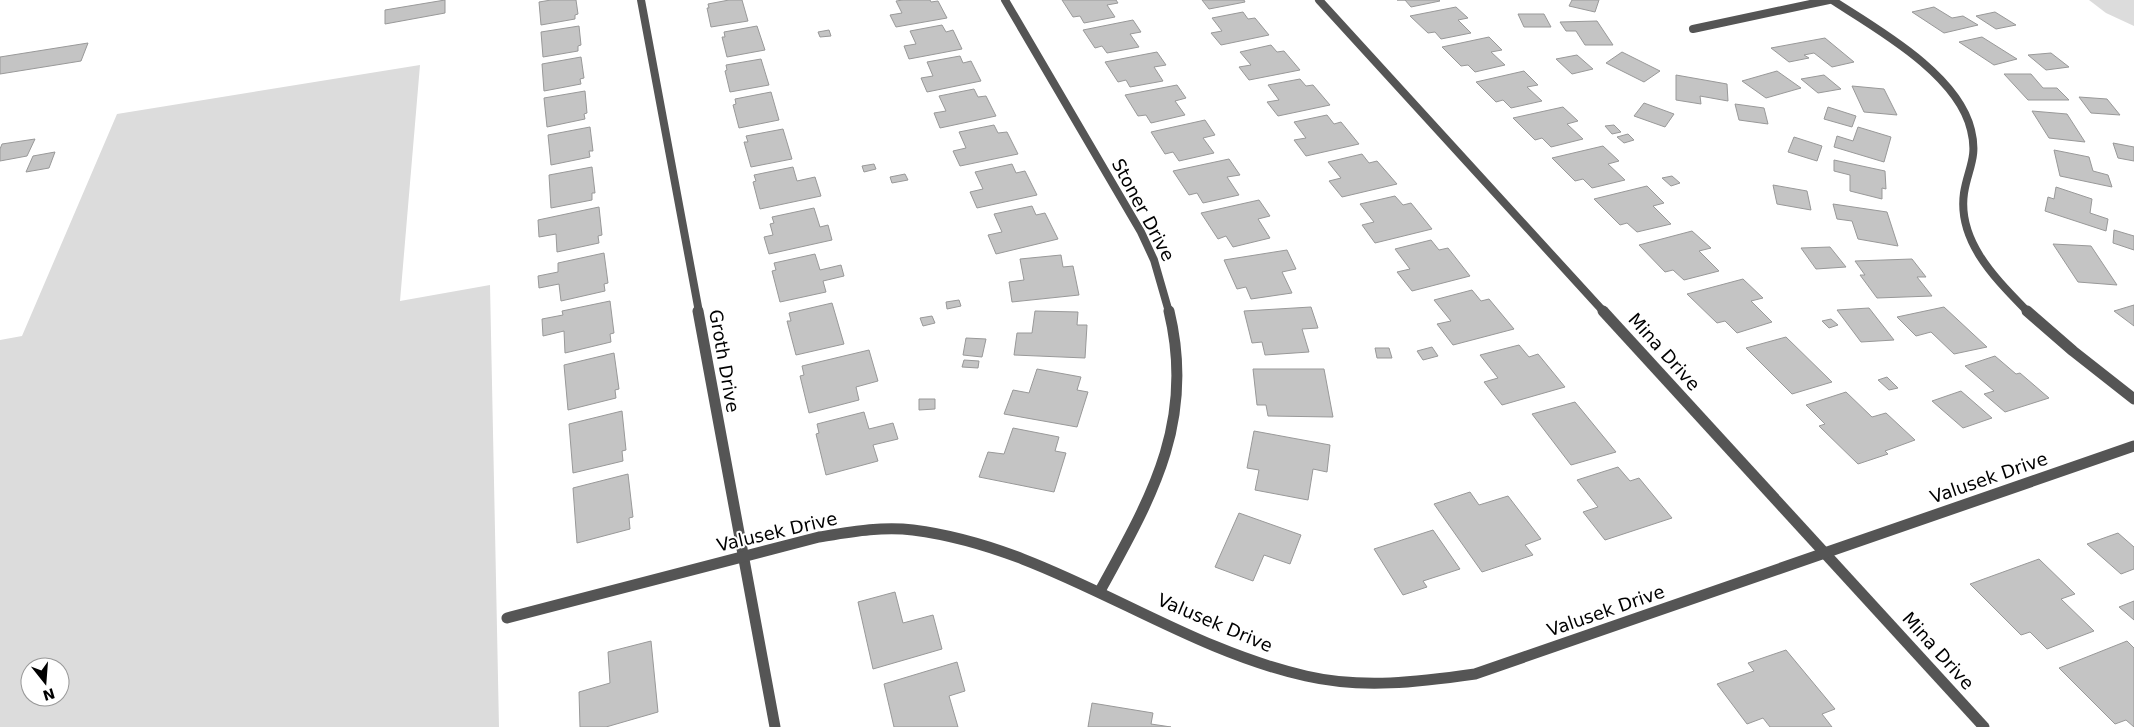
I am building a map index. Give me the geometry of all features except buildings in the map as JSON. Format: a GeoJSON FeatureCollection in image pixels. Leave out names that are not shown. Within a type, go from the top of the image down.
{"type":"FeatureCollection","features":[{"type":"Feature","properties":{"kind":"street","name":"Groth Drive"},"geometry":{"type":"LineString","coordinates":[[641,0],[775,727]]}},
{"type":"Feature","properties":{"kind":"street","name":"Stoner Drive"},"geometry":{"type":"LineString","coordinates":[[1005,0],[1141,232],[1160,274],[1170,309],[1175,337],[1176,378],[1173,420],[1161,469],[1140,518],[1100,591]]}},
{"type":"Feature","properties":{"kind":"street","name":"Mina Drive"},"geometry":{"type":"LineString","coordinates":[[1319,0],[1984,727]]}},
{"type":"Feature","properties":{"kind":"street"},"geometry":{"type":"LineString","coordinates":[[1694,29],[1830,0],[1915,58],[1949,89],[1961,105],[1971,130],[1974,156],[1966,181],[1962,209],[1970,239],[1988,267],[2016,302],[2134,399]]}},
{"type":"Feature","properties":{"kind":"street","name":"Valusek Drive"},"geometry":{"type":"LineString","coordinates":[[507,618],[816,537],[878,529],[912,530],[973,541],[1013,555],[1100,591],[1234,654],[1305,676],[1366,684],[1412,683],[1475,674],[2134,446]]}},
{"type":"Feature","properties":{"kind":"shaded area"},"geometry":{"type":"Polygon","coordinates":[[[2089,0],[2134,0],[2134,26],[2106,13],[2089,0]]]}},
{"type":"Feature","properties":{"kind":"shaded area"},"geometry":{"type":"Polygon","coordinates":[[[420,65],[400,301],[490,285],[499,727],[0,727],[0,340],[22,336],[117,114],[420,65]]]}}]}
